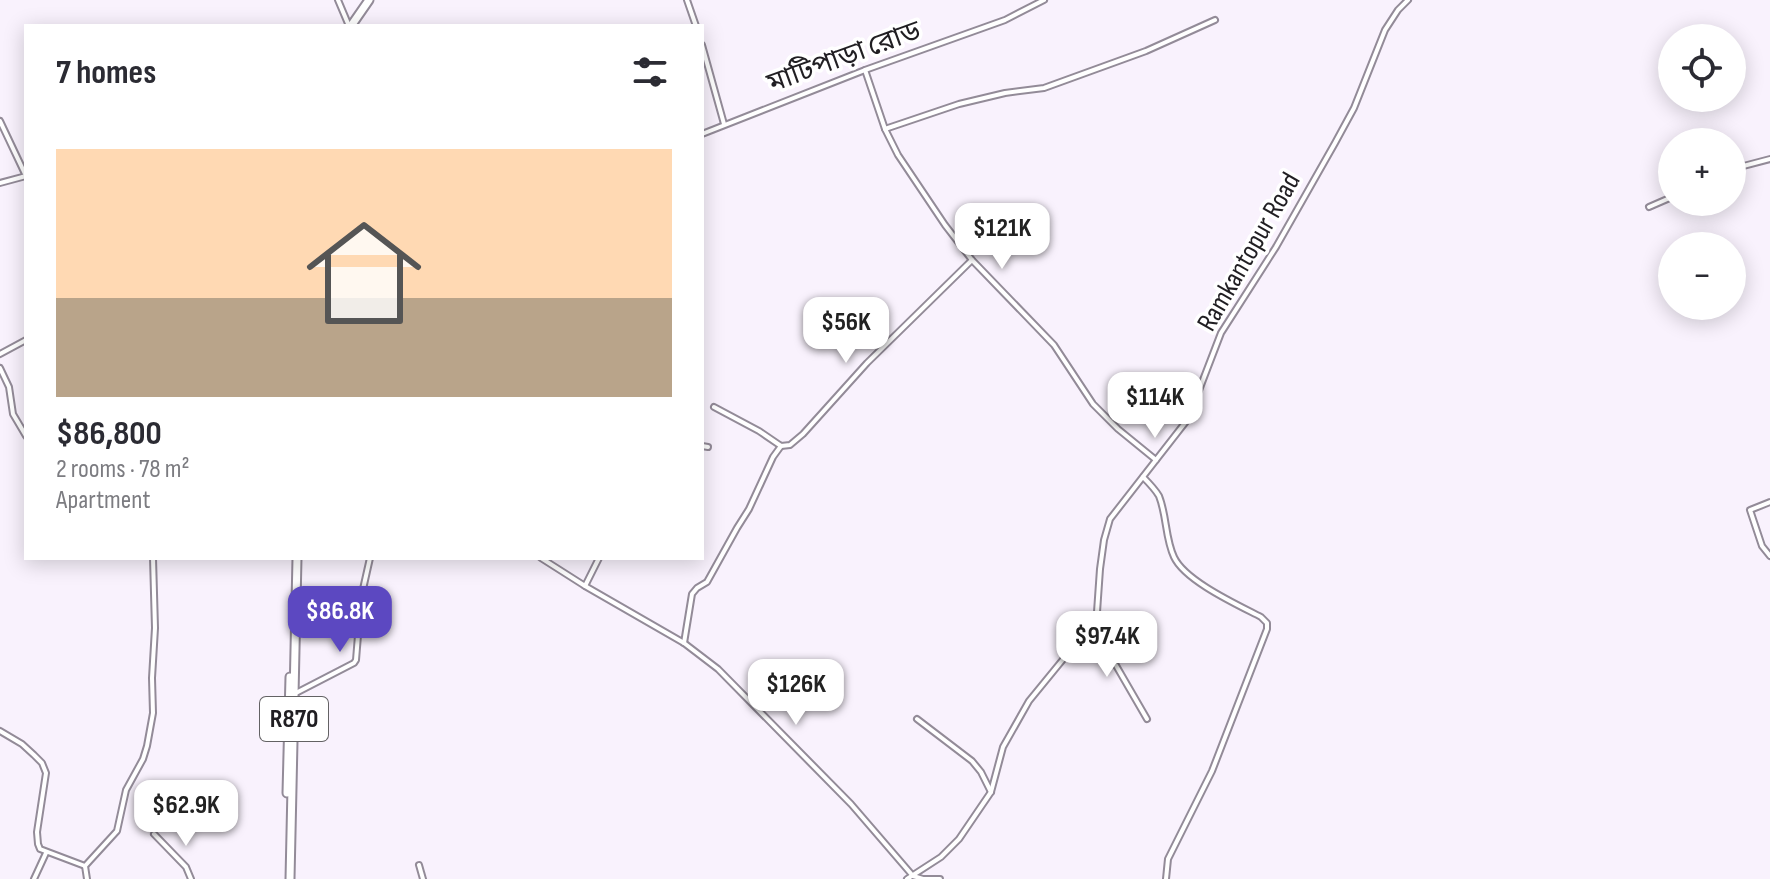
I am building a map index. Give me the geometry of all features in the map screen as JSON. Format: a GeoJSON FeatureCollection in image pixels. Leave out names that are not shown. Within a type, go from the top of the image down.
{"type":"FeatureCollection","features":[{"type":"Feature","properties":{"kind":"main road"},"geometry":{"type":"LineString","coordinates":[[351,24],[369,0]]}},
{"type":"Feature","properties":{"kind":"main road","name":"R870"},"geometry":{"type":"LineString","coordinates":[[288,879],[294,694],[294,560]]}},
{"type":"Feature","properties":{"kind":"main road","name":"R870"},"geometry":{"type":"LineString","coordinates":[[288,879],[294,560]]}},
{"type":"Feature","properties":{"kind":"street"},"geometry":{"type":"LineString","coordinates":[[338,0],[349,24]]}},
{"type":"Feature","properties":{"kind":"street"},"geometry":{"type":"LineString","coordinates":[[687,0],[695,24]]}},
{"type":"Feature","properties":{"kind":"street","name":"মাটিপাড়া রোড"},"geometry":{"type":"LineString","coordinates":[[704,133],[865,70],[1005,20],[1044,0]]}},
{"type":"Feature","properties":{"kind":"street","name":"Ramkantopur Road"},"geometry":{"type":"LineString","coordinates":[[907,879],[952,848],[991,792],[1003,747],[1026,705],[1092,624],[1097,612],[1102,555],[1110,519],[1188,419],[1221,333],[1276,247],[1335,143],[1354,108],[1385,30],[1408,0]]}},
{"type":"Feature","properties":{"kind":"street"},"geometry":{"type":"LineString","coordinates":[[885,129],[959,104],[1044,88],[1146,51],[1215,20]]}},
{"type":"Feature","properties":{"kind":"street"},"geometry":{"type":"LineString","coordinates":[[704,52],[724,124]]}},
{"type":"Feature","properties":{"kind":"street"},"geometry":{"type":"LineString","coordinates":[[865,70],[885,129],[898,155],[972,260],[1054,345],[1093,404],[1156,460]]}},
{"type":"Feature","properties":{"kind":"street"},"geometry":{"type":"LineString","coordinates":[[0,121],[24,172]]}},
{"type":"Feature","properties":{"kind":"street"},"geometry":{"type":"LineString","coordinates":[[1746,165],[1770,159]]}},
{"type":"Feature","properties":{"kind":"street"},"geometry":{"type":"LineString","coordinates":[[0,183],[24,177]]}},
{"type":"Feature","properties":{"kind":"street"},"geometry":{"type":"LineString","coordinates":[[1649,207],[1658,203]]}},
{"type":"Feature","properties":{"kind":"street"},"geometry":{"type":"LineString","coordinates":[[714,407],[781,446],[790,445],[867,363],[972,260]]}},
{"type":"Feature","properties":{"kind":"street"},"geometry":{"type":"LineString","coordinates":[[0,354],[24,341]]}},
{"type":"Feature","properties":{"kind":"street"},"geometry":{"type":"LineString","coordinates":[[0,368],[9,387],[13,414],[24,433]]}},
{"type":"Feature","properties":{"kind":"street"},"geometry":{"type":"LineString","coordinates":[[684,643],[692,594],[707,582],[781,446]]}},
{"type":"Feature","properties":{"kind":"street"},"geometry":{"type":"LineString","coordinates":[[1143,477],[1160,499],[1169,542],[1180,567],[1267,623],[1212,771],[1168,859],[1166,879]]}},
{"type":"Feature","properties":{"kind":"street"},"geometry":{"type":"LineString","coordinates":[[1770,502],[1750,510],[1762,546],[1770,556]]}},
{"type":"Feature","properties":{"kind":"street"},"geometry":{"type":"LineString","coordinates":[[85,866],[117,831],[126,790],[147,746],[153,713],[153,560]]}},
{"type":"Feature","properties":{"kind":"street"},"geometry":{"type":"LineString","coordinates":[[294,694],[354,663],[361,598],[370,560]]}},
{"type":"Feature","properties":{"kind":"street"},"geometry":{"type":"LineString","coordinates":[[544,560],[684,643],[718,669],[851,804],[913,876],[940,879]]}},
{"type":"Feature","properties":{"kind":"street"},"geometry":{"type":"LineString","coordinates":[[585,586],[598,560]]}},
{"type":"Feature","properties":{"kind":"street"},"geometry":{"type":"LineString","coordinates":[[295,602],[320,596],[361,598]]}},
{"type":"Feature","properties":{"kind":"street"},"geometry":{"type":"LineString","coordinates":[[1092,624],[1147,719]]}},
{"type":"Feature","properties":{"kind":"street"},"geometry":{"type":"LineString","coordinates":[[917,719],[978,767],[991,792]]}},
{"type":"Feature","properties":{"kind":"street"},"geometry":{"type":"LineString","coordinates":[[0,731],[22,744],[42,763],[46,773],[37,832],[40,849],[85,866]]}},
{"type":"Feature","properties":{"kind":"street"},"geometry":{"type":"LineString","coordinates":[[154,834],[186,867],[191,879]]}},
{"type":"Feature","properties":{"kind":"street"},"geometry":{"type":"LineString","coordinates":[[34,879],[46,853]]}},
{"type":"Feature","properties":{"kind":"street"},"geometry":{"type":"LineString","coordinates":[[419,865],[423,879]]}},
{"type":"Feature","properties":{"kind":"street"},"geometry":{"type":"LineString","coordinates":[[85,866],[87,879]]}}]}
